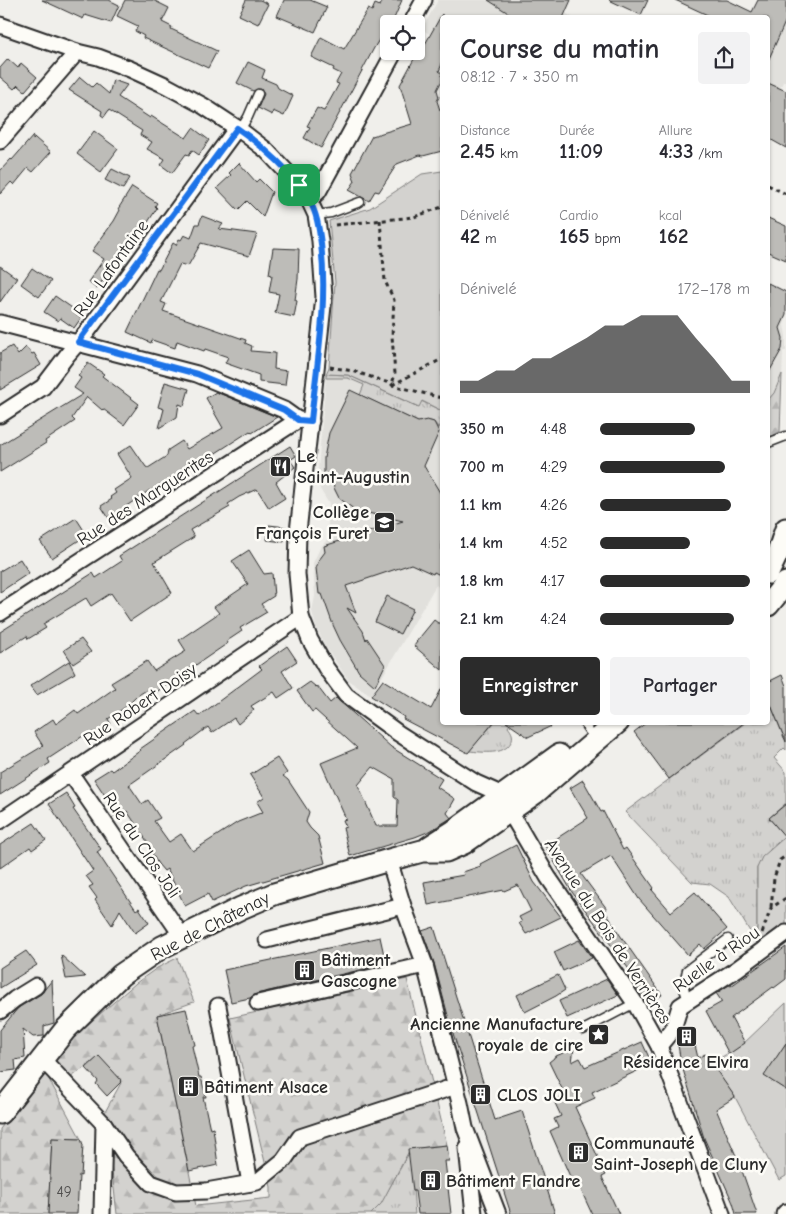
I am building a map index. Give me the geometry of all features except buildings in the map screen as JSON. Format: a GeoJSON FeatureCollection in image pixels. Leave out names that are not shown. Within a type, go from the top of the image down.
{"type":"FeatureCollection","features":[{"type":"Feature","properties":{"kind":"main road"},"geometry":{"type":"LineString","coordinates":[[770,571],[782,556],[786,529]]}},
{"type":"Feature","properties":{"kind":"main road"},"geometry":{"type":"LineString","coordinates":[[770,602],[786,582]]}},
{"type":"Feature","properties":{"kind":"main road"},"geometry":{"type":"LineString","coordinates":[[500,804],[590,725]]}},
{"type":"Feature","properties":{"kind":"main road"},"geometry":{"type":"LineString","coordinates":[[500,804],[614,725]]}},
{"type":"Feature","properties":{"kind":"main road","name":"Rue de Châtenay"},"geometry":{"type":"LineString","coordinates":[[0,1113],[65,1030],[121,975],[162,947],[274,894],[422,851],[446,851],[464,843],[500,804]]}},
{"type":"Feature","properties":{"kind":"street"},"geometry":{"type":"LineString","coordinates":[[415,15],[424,0]]}},
{"type":"Feature","properties":{"kind":"street"},"geometry":{"type":"LineString","coordinates":[[0,25],[77,52],[98,57],[165,85],[202,105],[239,129],[266,150],[299,185],[309,200],[316,218],[322,255],[324,297],[317,369],[304,421],[297,574],[301,617],[310,640],[322,661],[346,695],[398,733],[476,783],[500,804]]}},
{"type":"Feature","properties":{"kind":"street"},"geometry":{"type":"LineString","coordinates":[[0,141],[77,52]]}},
{"type":"Feature","properties":{"kind":"street"},"geometry":{"type":"LineString","coordinates":[[309,200],[318,192],[391,60]]}},
{"type":"Feature","properties":{"kind":"street","name":"Rue Lafontaine"},"geometry":{"type":"LineString","coordinates":[[0,415],[43,387],[239,129]]}},
{"type":"Feature","properties":{"kind":"street"},"geometry":{"type":"LineString","coordinates":[[0,323],[197,374],[284,410],[304,421]]}},
{"type":"Feature","properties":{"kind":"street","name":"Rue des Marguerites"},"geometry":{"type":"LineString","coordinates":[[0,613],[304,421]]}},
{"type":"Feature","properties":{"kind":"street","name":"Rue Robert Doisy"},"geometry":{"type":"LineString","coordinates":[[0,822],[301,617]]}},
{"type":"Feature","properties":{"kind":"street","name":"Rue du Clos Joli"},"geometry":{"type":"LineString","coordinates":[[71,774],[182,936]]}},
{"type":"Feature","properties":{"kind":"street","name":"Avenue du Bois de Verrières"},"geometry":{"type":"LineString","coordinates":[[500,804],[635,1002],[660,1046],[722,1214]]}},
{"type":"Feature","properties":{"kind":"street"},"geometry":{"type":"LineString","coordinates":[[389,860],[403,906],[425,966],[456,1086],[465,1128],[474,1214]]}},
{"type":"Feature","properties":{"kind":"street"},"geometry":{"type":"LineString","coordinates":[[267,940],[403,906]]}},
{"type":"Feature","properties":{"kind":"street","name":"Ruelle à Riou"},"geometry":{"type":"LineString","coordinates":[[660,1046],[673,1029],[680,1006],[786,933]]}},
{"type":"Feature","properties":{"kind":"street"},"geometry":{"type":"LineString","coordinates":[[258,1003],[425,966]]}},
{"type":"Feature","properties":{"kind":"street"},"geometry":{"type":"LineString","coordinates":[[0,1011],[36,986]]}},
{"type":"Feature","properties":{"kind":"street"},"geometry":{"type":"LineString","coordinates":[[218,1006],[250,1183]]}},
{"type":"Feature","properties":{"kind":"street"},"geometry":{"type":"LineString","coordinates":[[43,1060],[104,1124],[126,1156],[151,1184],[176,1192],[206,1191],[257,1182],[284,1160],[300,1137],[456,1086]]}},
{"type":"Feature","properties":{"kind":"street"},"geometry":{"type":"LineString","coordinates":[[102,1214],[104,1124]]}},
{"type":"Feature","properties":{"kind":"street"},"geometry":{"type":"LineString","coordinates":[[465,1128],[498,1214]]}},
{"type":"Feature","properties":{"kind":"lane"},"geometry":{"type":"LineString","coordinates":[[239,129],[248,117],[258,94]]}},
{"type":"Feature","properties":{"kind":"lane"},"geometry":{"type":"LineString","coordinates":[[316,218],[360,202]]}},
{"type":"Feature","properties":{"kind":"lane"},"geometry":{"type":"LineString","coordinates":[[770,442],[786,436]]}},
{"type":"Feature","properties":{"kind":"lane"},"geometry":{"type":"LineString","coordinates":[[689,1000],[685,995],[683,987],[687,970],[728,938]]}},
{"type":"Feature","properties":{"kind":"lane"},"geometry":{"type":"LineString","coordinates":[[584,1030],[635,1002]]}},
{"type":"Feature","properties":{"kind":"path"},"geometry":{"type":"LineString","coordinates":[[770,186],[786,194]]}},
{"type":"Feature","properties":{"kind":"path"},"geometry":{"type":"LineString","coordinates":[[316,218],[329,226],[414,217],[440,207]]}},
{"type":"Feature","properties":{"kind":"path"},"geometry":{"type":"LineString","coordinates":[[380,220],[385,281],[394,300],[392,336],[395,374],[392,384]]}},
{"type":"Feature","properties":{"kind":"path"},"geometry":{"type":"LineString","coordinates":[[392,384],[440,360]]}},
{"type":"Feature","properties":{"kind":"path"},"geometry":{"type":"LineString","coordinates":[[317,369],[325,370],[329,367],[353,371],[440,397]]}},
{"type":"Feature","properties":{"kind":"path"},"geometry":{"type":"LineString","coordinates":[[762,951],[760,939],[771,908],[774,878],[780,860],[786,856]]}},
{"type":"Feature","properties":{"kind":"path"},"geometry":{"type":"LineString","coordinates":[[771,908],[786,898]]}},
{"type":"Feature","properties":{"kind":"shaded area"},"geometry":{"type":"Polygon","coordinates":[[[438,0],[544,0],[569,15],[440,15],[440,42],[425,31],[425,24],[438,0]]]}},
{"type":"Feature","properties":{"kind":"shaded area"},"geometry":{"type":"Polygon","coordinates":[[[786,1],[786,82],[783,82],[770,110],[770,16],[786,1]]]}},
{"type":"Feature","properties":{"kind":"shaded area"},"geometry":{"type":"Polygon","coordinates":[[[770,285],[786,293],[786,320],[784,325],[786,351],[783,351],[780,432],[770,437],[770,285]]]}},
{"type":"Feature","properties":{"kind":"shaded area","name":"Collège François Furet"},"geometry":{"type":"Polygon","coordinates":[[[326,374],[348,375],[418,407],[421,401],[440,410],[440,588],[436,585],[371,696],[349,681],[325,646],[316,627],[312,611],[315,596],[313,563],[320,548],[327,540],[329,504],[320,489],[318,470],[326,374]]]}},
{"type":"Feature","properties":{"kind":"green space"},"geometry":{"type":"Polygon","coordinates":[[[440,171],[440,410],[422,401],[419,407],[348,375],[326,374],[329,367],[335,282],[329,221],[370,208],[422,174],[440,171]]]}},
{"type":"Feature","properties":{"kind":"green space"},"geometry":{"type":"Polygon","coordinates":[[[326,374],[348,375],[418,407],[421,401],[440,410],[438,428],[433,422],[420,423],[360,395],[364,385],[348,378],[326,378],[326,374]]]}},
{"type":"Feature","properties":{"kind":"green space"},"geometry":{"type":"Polygon","coordinates":[[[782,374],[780,432],[770,437],[770,398],[782,374]]]}},
{"type":"Feature","properties":{"kind":"green space"},"geometry":{"type":"Polygon","coordinates":[[[770,703],[784,738],[786,738],[786,750],[784,748],[774,758],[786,772],[786,803],[769,818],[780,831],[786,826],[786,836],[772,847],[757,868],[757,943],[729,897],[710,884],[692,882],[625,812],[742,725],[770,725],[770,703]]]}},
{"type":"Feature","properties":{"kind":"green space"},"geometry":{"type":"Polygon","coordinates":[[[492,725],[509,725],[508,727],[512,738],[508,746],[492,752],[469,751],[492,725]]]}},
{"type":"Feature","properties":{"kind":"green space"},"geometry":{"type":"Polygon","coordinates":[[[786,836],[786,925],[757,943],[757,868],[762,857],[786,836]]]}},
{"type":"Feature","properties":{"kind":"green space"},"geometry":{"type":"Polygon","coordinates":[[[177,958],[194,1002],[157,1015],[196,1206],[271,1198],[271,1187],[230,1018],[407,979],[447,1145],[410,1149],[381,1204],[371,1214],[117,1214],[105,1112],[122,1081],[99,1057],[66,1081],[51,1065],[71,1039],[136,983],[157,968],[177,958]]]}},
{"type":"Feature","properties":{"kind":"green space"},"geometry":{"type":"Polygon","coordinates":[[[786,1003],[786,1043],[765,1076],[786,1090],[786,1176],[779,1180],[735,1097],[710,1064],[742,1045],[786,1003]]]}},
{"type":"Feature","properties":{"kind":"green space"},"geometry":{"type":"Polygon","coordinates":[[[45,1072],[81,1139],[52,1138],[48,1214],[0,1214],[0,1129],[45,1072]]]}},
{"type":"Feature","properties":{"kind":"green space"},"geometry":{"type":"Polygon","coordinates":[[[410,1151],[415,1214],[371,1214],[381,1203],[410,1151]]]}},
{"type":"Feature","properties":{"kind":"place","name":"Le Saint-Augustin"},"geometry":{"type":"Point","coordinates":[281,466]}},
{"type":"Feature","properties":{"kind":"place","name":"Collège François Furet"},"geometry":{"type":"Point","coordinates":[385,522]}},
{"type":"Feature","properties":{"kind":"place","name":"Bâtiment Gascogne"},"geometry":{"type":"Point","coordinates":[305,970]}},
{"type":"Feature","properties":{"kind":"place","name":"Ancienne Manufacture royale de cire"},"geometry":{"type":"Point","coordinates":[599,1034]}},
{"type":"Feature","properties":{"kind":"place","name":"Résidence Elvira"},"geometry":{"type":"Point","coordinates":[686,1037]}},
{"type":"Feature","properties":{"kind":"place","name":"Bâtiment Alsace"},"geometry":{"type":"Point","coordinates":[188,1087]}},
{"type":"Feature","properties":{"kind":"place","name":"CLOS JOLI"},"geometry":{"type":"Point","coordinates":[481,1095]}},
{"type":"Feature","properties":{"kind":"place","name":"Communauté Saint-Joseph de Cluny"},"geometry":{"type":"Point","coordinates":[578,1153]}},
{"type":"Feature","properties":{"kind":"place","name":"Bâtiment Flandre"},"geometry":{"type":"Point","coordinates":[430,1181]}},
{"type":"Feature","properties":{"kind":"route"},"geometry":{"type":"LineString","coordinates":[[237,128],[266,150],[299,185],[314,210],[322,255],[324,297],[320,350],[311,421],[298,420],[284,410],[197,374],[78,342],[237,128]]}}]}
